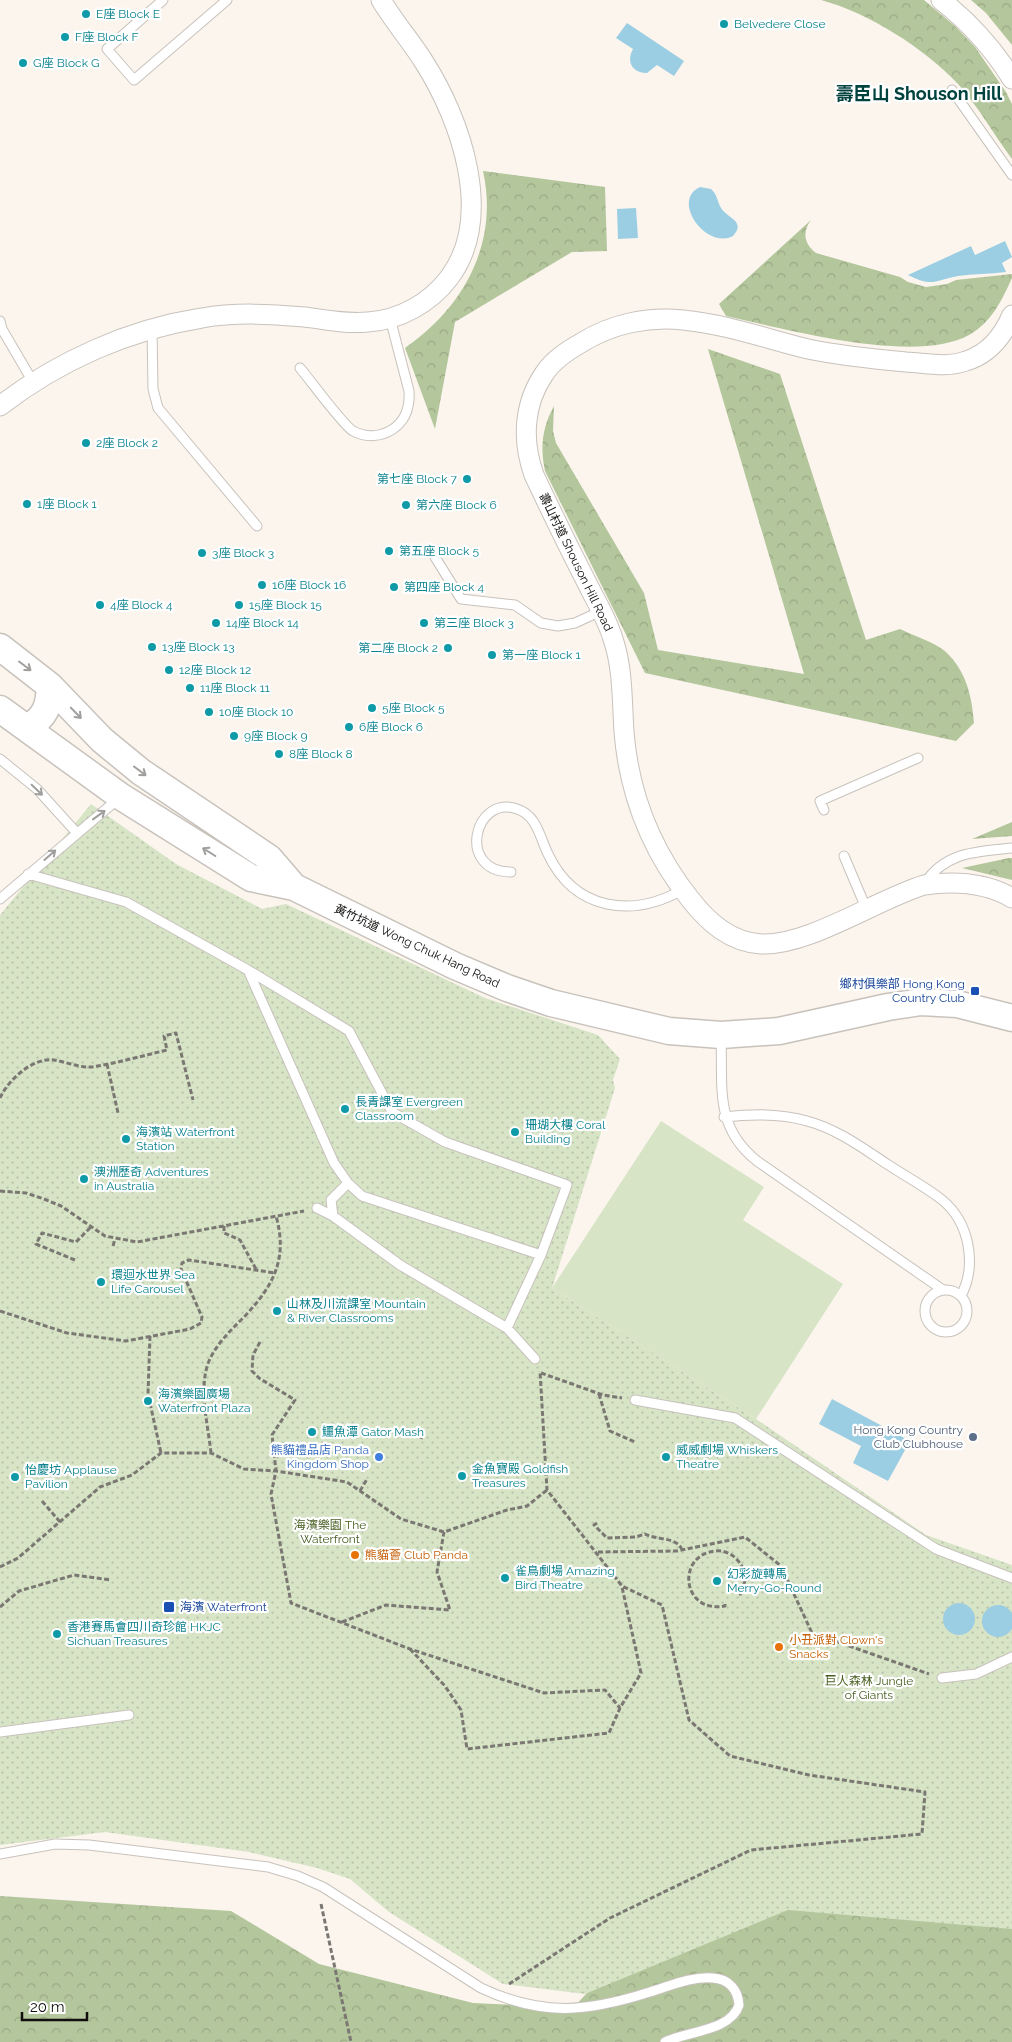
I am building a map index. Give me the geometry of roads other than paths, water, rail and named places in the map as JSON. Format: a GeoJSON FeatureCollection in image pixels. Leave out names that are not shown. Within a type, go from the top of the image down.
{"type":"FeatureCollection","features":[{"type":"Feature","properties":{"kind":"main road","name":"黃竹坑道 Wong Chuk Hang Road"},"geometry":{"type":"LineString","coordinates":[[0,647],[50,686],[102,740],[134,767],[269,858],[294,887]]}},
{"type":"Feature","properties":{"kind":"main road"},"geometry":{"type":"LineString","coordinates":[[27,728],[40,721],[49,705],[50,686]]}},
{"type":"Feature","properties":{"kind":"main road","name":"黃竹坑道 Wong Chuk Hang Road"},"geometry":{"type":"LineString","coordinates":[[0,709],[120,796],[250,878],[294,887],[455,966],[506,988],[550,1003],[635,1025],[669,1031],[721,1034],[787,1030],[888,1007],[921,1002],[957,1004],[1012,1018]]}},
{"type":"Feature","properties":{"kind":"street"},"geometry":{"type":"LineString","coordinates":[[0,406],[33,382],[94,350],[177,322],[228,314],[279,315],[369,322],[390,318],[418,306],[432,297],[454,271],[469,238],[472,203],[460,140],[440,92],[426,64],[381,0]]}},
{"type":"Feature","properties":{"kind":"street"},"geometry":{"type":"LineString","coordinates":[[941,0],[983,40],[1012,79]]}},
{"type":"Feature","properties":{"kind":"street","name":"壽山村道 Shouson Hill Road"},"geometry":{"type":"LineString","coordinates":[[1012,314],[1006,328],[990,348],[973,358],[953,364],[839,355],[710,324],[664,319],[645,320],[608,329],[567,351],[549,366],[533,396],[527,420],[526,444],[534,476],[601,611],[617,653],[625,735],[639,810],[657,848],[682,890],[697,908],[733,937],[759,944],[779,943],[799,938],[924,885],[950,883],[976,885],[1001,891],[1012,898]]}},
{"type":"Feature","properties":{"kind":"lane"},"geometry":{"type":"LineString","coordinates":[[163,0],[107,49],[134,80],[227,0]]}},
{"type":"Feature","properties":{"kind":"lane"},"geometry":{"type":"LineString","coordinates":[[952,90],[1012,175]]}},
{"type":"Feature","properties":{"kind":"lane"},"geometry":{"type":"LineString","coordinates":[[300,368],[350,430],[369,436],[388,432],[403,420],[410,401],[410,391],[390,318]]}},
{"type":"Feature","properties":{"kind":"lane"},"geometry":{"type":"LineString","coordinates":[[0,322],[2,329],[33,382]]}},
{"type":"Feature","properties":{"kind":"lane"},"geometry":{"type":"LineString","coordinates":[[152,329],[153,389],[158,408],[257,526]]}},
{"type":"Feature","properties":{"kind":"lane"},"geometry":{"type":"LineString","coordinates":[[434,557],[461,599],[515,605],[541,623],[558,626],[575,623],[601,611]]}},
{"type":"Feature","properties":{"kind":"lane"},"geometry":{"type":"LineString","coordinates":[[824,810],[820,801],[918,758]]}},
{"type":"Feature","properties":{"kind":"lane"},"geometry":{"type":"LineString","coordinates":[[0,759],[37,789],[76,832]]}},
{"type":"Feature","properties":{"kind":"lane"},"geometry":{"type":"LineString","coordinates":[[0,899],[76,832],[106,810],[120,796]]}},
{"type":"Feature","properties":{"kind":"lane"},"geometry":{"type":"LineString","coordinates":[[511,872],[503,872],[488,865],[482,858],[476,842],[480,823],[487,816],[505,808],[524,812],[531,818],[556,869],[566,882],[592,900],[606,904],[636,907],[652,904],[682,890]]}},
{"type":"Feature","properties":{"kind":"lane"},"geometry":{"type":"LineString","coordinates":[[924,885],[935,870],[954,857],[969,853],[1012,848]]}},
{"type":"Feature","properties":{"kind":"lane"},"geometry":{"type":"LineString","coordinates":[[844,856],[866,908]]}},
{"type":"Feature","properties":{"kind":"lane"},"geometry":{"type":"LineString","coordinates":[[28,874],[126,902],[248,970],[349,1031],[392,1112],[445,1142],[567,1185],[541,1255],[507,1328]]}},
{"type":"Feature","properties":{"kind":"lane"},"geometry":{"type":"LineString","coordinates":[[248,970],[334,1163],[348,1183],[362,1196],[541,1255]]}},
{"type":"Feature","properties":{"kind":"lane"},"geometry":{"type":"LineString","coordinates":[[721,1034],[724,1117],[736,1142],[757,1161],[943,1290],[952,1291],[961,1296],[966,1303],[965,1322],[950,1332],[940,1331],[932,1327],[927,1319],[925,1310],[928,1301],[934,1294],[943,1290]]}},
{"type":"Feature","properties":{"kind":"lane"},"geometry":{"type":"LineString","coordinates":[[724,1117],[766,1114],[793,1118],[825,1127],[843,1135],[943,1200],[959,1222],[968,1247],[970,1272],[961,1296]]}},
{"type":"Feature","properties":{"kind":"lane"},"geometry":{"type":"LineString","coordinates":[[333,1216],[331,1200],[348,1183]]}},
{"type":"Feature","properties":{"kind":"lane"},"geometry":{"type":"LineString","coordinates":[[317,1208],[333,1216],[400,1265],[507,1328],[535,1359]]}},
{"type":"Feature","properties":{"kind":"lane"},"geometry":{"type":"LineString","coordinates":[[635,1400],[735,1418],[936,1549],[1012,1578]]}},
{"type":"Feature","properties":{"kind":"lane"},"geometry":{"type":"LineString","coordinates":[[942,1678],[976,1674],[1012,1657]]}},
{"type":"Feature","properties":{"kind":"lane"},"geometry":{"type":"LineString","coordinates":[[0,1732],[129,1715]]}},
{"type":"Feature","properties":{"kind":"lane"},"geometry":{"type":"LineString","coordinates":[[0,1854],[55,1844],[89,1845],[268,1868],[298,1876],[317,1884],[494,1994],[537,2008],[585,2008],[610,2004],[685,1981],[711,1978],[726,1981],[735,1989],[739,2005],[732,2018],[707,2029],[692,2031],[665,2042]]}},
{"type":"Feature","properties":{"kind":"water"},"geometry":{"type":"Polygon","coordinates":[[[627,23],[684,61],[674,76],[657,65],[647,73],[634,69],[630,62],[633,49],[616,38],[627,23]]]}},
{"type":"Feature","properties":{"kind":"water"},"geometry":{"type":"Polygon","coordinates":[[[700,187],[711,189],[723,210],[737,223],[737,231],[733,236],[723,238],[713,236],[703,230],[696,222],[690,212],[689,203],[692,194],[700,187]]]}},
{"type":"Feature","properties":{"kind":"water"},"geometry":{"type":"Polygon","coordinates":[[[636,208],[638,238],[618,239],[617,209],[636,208]]]}},
{"type":"Feature","properties":{"kind":"water"},"geometry":{"type":"Polygon","coordinates":[[[1005,241],[1012,257],[1002,263],[1006,272],[958,276],[934,282],[923,281],[908,275],[971,246],[975,255],[1005,241]]]}},
{"type":"Feature","properties":{"kind":"water"},"geometry":{"type":"Polygon","coordinates":[[[832,1399],[910,1441],[888,1481],[853,1463],[861,1446],[819,1424],[832,1399]]]}},
{"type":"Feature","properties":{"kind":"water"},"geometry":{"type":"Polygon","coordinates":[[[959,1603],[965,1604],[970,1608],[974,1613],[974,1625],[970,1630],[965,1634],[959,1635],[953,1634],[948,1630],[944,1625],[943,1619],[944,1613],[948,1608],[953,1604],[959,1603]]]}},
{"type":"Feature","properties":{"kind":"water"},"geometry":{"type":"Polygon","coordinates":[[[998,1605],[1009,1610],[1014,1621],[1009,1632],[998,1637],[987,1632],[982,1621],[987,1610],[998,1605]]]}},
{"type":"Feature","properties":{"kind":"place","name":"E座 Block E"},"geometry":{"type":"Point","coordinates":[86,14]}},
{"type":"Feature","properties":{"kind":"place","name":"Belvedere Close"},"geometry":{"type":"Point","coordinates":[724,24]}},
{"type":"Feature","properties":{"kind":"place","name":"F座 Block F"},"geometry":{"type":"Point","coordinates":[65,37]}},
{"type":"Feature","properties":{"kind":"place","name":"G座 Block G"},"geometry":{"type":"Point","coordinates":[23,63]}},
{"type":"Feature","properties":{"kind":"place","name":"2座 Block 2"},"geometry":{"type":"Point","coordinates":[86,443]}},
{"type":"Feature","properties":{"kind":"place","name":"第七座 Block 7"},"geometry":{"type":"Point","coordinates":[467,479]}},
{"type":"Feature","properties":{"kind":"place","name":"1座 Block 1"},"geometry":{"type":"Point","coordinates":[27,504]}},
{"type":"Feature","properties":{"kind":"place","name":"第六座 Block 6"},"geometry":{"type":"Point","coordinates":[406,505]}},
{"type":"Feature","properties":{"kind":"place","name":"第五座 Block 5"},"geometry":{"type":"Point","coordinates":[389,551]}},
{"type":"Feature","properties":{"kind":"place","name":"3座 Block 3"},"geometry":{"type":"Point","coordinates":[202,553]}},
{"type":"Feature","properties":{"kind":"place","name":"16座 Block 16"},"geometry":{"type":"Point","coordinates":[262,585]}},
{"type":"Feature","properties":{"kind":"place","name":"第四座 Block 4"},"geometry":{"type":"Point","coordinates":[394,587]}},
{"type":"Feature","properties":{"kind":"place","name":"4座 Block 4"},"geometry":{"type":"Point","coordinates":[100,605]}},
{"type":"Feature","properties":{"kind":"place","name":"15座 Block 15"},"geometry":{"type":"Point","coordinates":[239,605]}},
{"type":"Feature","properties":{"kind":"place","name":"14座 Block 14"},"geometry":{"type":"Point","coordinates":[216,623]}},
{"type":"Feature","properties":{"kind":"place","name":"第三座 Block 3"},"geometry":{"type":"Point","coordinates":[424,623]}},
{"type":"Feature","properties":{"kind":"place","name":"13座 Block 13"},"geometry":{"type":"Point","coordinates":[152,647]}},
{"type":"Feature","properties":{"kind":"place","name":"第二座 Block 2"},"geometry":{"type":"Point","coordinates":[448,648]}},
{"type":"Feature","properties":{"kind":"place","name":"第一座 Block 1"},"geometry":{"type":"Point","coordinates":[492,655]}},
{"type":"Feature","properties":{"kind":"place","name":"12座 Block 12"},"geometry":{"type":"Point","coordinates":[169,670]}},
{"type":"Feature","properties":{"kind":"place","name":"11座 Block 11"},"geometry":{"type":"Point","coordinates":[190,688]}},
{"type":"Feature","properties":{"kind":"place","name":"5座 Block 5"},"geometry":{"type":"Point","coordinates":[372,708]}},
{"type":"Feature","properties":{"kind":"place","name":"10座 Block 10"},"geometry":{"type":"Point","coordinates":[209,712]}},
{"type":"Feature","properties":{"kind":"place","name":"6座 Block 6"},"geometry":{"type":"Point","coordinates":[349,727]}},
{"type":"Feature","properties":{"kind":"place","name":"9座 Block 9"},"geometry":{"type":"Point","coordinates":[234,736]}},
{"type":"Feature","properties":{"kind":"place","name":"8座 Block 8"},"geometry":{"type":"Point","coordinates":[279,754]}},
{"type":"Feature","properties":{"kind":"place","name":"鄉村俱樂部 Hong Kong Country Club"},"geometry":{"type":"Point","coordinates":[975,991]}},
{"type":"Feature","properties":{"kind":"place","name":"長青課室 Evergreen Classroom"},"geometry":{"type":"Point","coordinates":[345,1109]}},
{"type":"Feature","properties":{"kind":"place","name":"珊瑚大樓 Coral Building"},"geometry":{"type":"Point","coordinates":[515,1132]}},
{"type":"Feature","properties":{"kind":"place","name":"海濱站 Waterfront Station"},"geometry":{"type":"Point","coordinates":[126,1139]}},
{"type":"Feature","properties":{"kind":"place","name":"澳洲歷奇 Adventures in Australia"},"geometry":{"type":"Point","coordinates":[84,1179]}},
{"type":"Feature","properties":{"kind":"place","name":"環迴水世界 Sea Life Carousel"},"geometry":{"type":"Point","coordinates":[101,1282]}},
{"type":"Feature","properties":{"kind":"place","name":"山林及川流課室 Mountain & River Classrooms"},"geometry":{"type":"Point","coordinates":[277,1311]}},
{"type":"Feature","properties":{"kind":"place","name":"海濱樂園廣場 Waterfront Plaza"},"geometry":{"type":"Point","coordinates":[148,1401]}},
{"type":"Feature","properties":{"kind":"place","name":"鱷魚潭 Gator Mash"},"geometry":{"type":"Point","coordinates":[312,1432]}},
{"type":"Feature","properties":{"kind":"place","name":"Hong Kong Country Club Clubhouse"},"geometry":{"type":"Point","coordinates":[973,1437]}},
{"type":"Feature","properties":{"kind":"place","name":"熊貓禮品店 Panda Kingdom Shop"},"geometry":{"type":"Point","coordinates":[379,1457]}},
{"type":"Feature","properties":{"kind":"place","name":"威威劇場 Whiskers Theatre"},"geometry":{"type":"Point","coordinates":[666,1457]}},
{"type":"Feature","properties":{"kind":"place","name":"金魚寶殿 Goldfish Treasures"},"geometry":{"type":"Point","coordinates":[462,1476]}},
{"type":"Feature","properties":{"kind":"place","name":"怡慶坊 Applause Pavilion"},"geometry":{"type":"Point","coordinates":[15,1477]}},
{"type":"Feature","properties":{"kind":"place","name":"熊貓薈 Club Panda"},"geometry":{"type":"Point","coordinates":[355,1555]}},
{"type":"Feature","properties":{"kind":"place","name":"雀鳥劇場 Amazing Bird Theatre"},"geometry":{"type":"Point","coordinates":[505,1578]}},
{"type":"Feature","properties":{"kind":"place","name":"幻彩旋轉馬 Merry-Go-Round"},"geometry":{"type":"Point","coordinates":[717,1581]}},
{"type":"Feature","properties":{"kind":"place","name":"海濱 Waterfront"},"geometry":{"type":"Point","coordinates":[169,1607]}},
{"type":"Feature","properties":{"kind":"place","name":"香港賽馬會四川奇珍館 HKJC Sichuan Treasures"},"geometry":{"type":"Point","coordinates":[57,1634]}},
{"type":"Feature","properties":{"kind":"place","name":"小丑派對 Clown's Snacks"},"geometry":{"type":"Point","coordinates":[779,1647]}},
{"type":"Feature","properties":{"kind":"district","name":"壽臣山 Shouson Hill"},"geometry":{"type":"Point","coordinates":[919,94]}},
{"type":"Feature","properties":{"kind":"park label","name":"海濱樂園 The Waterfront"},"geometry":{"type":"Point","coordinates":[330,1532]}},
{"type":"Feature","properties":{"kind":"park label","name":"巨人森林 Jungle of Giants"},"geometry":{"type":"Point","coordinates":[869,1688]}}]}
